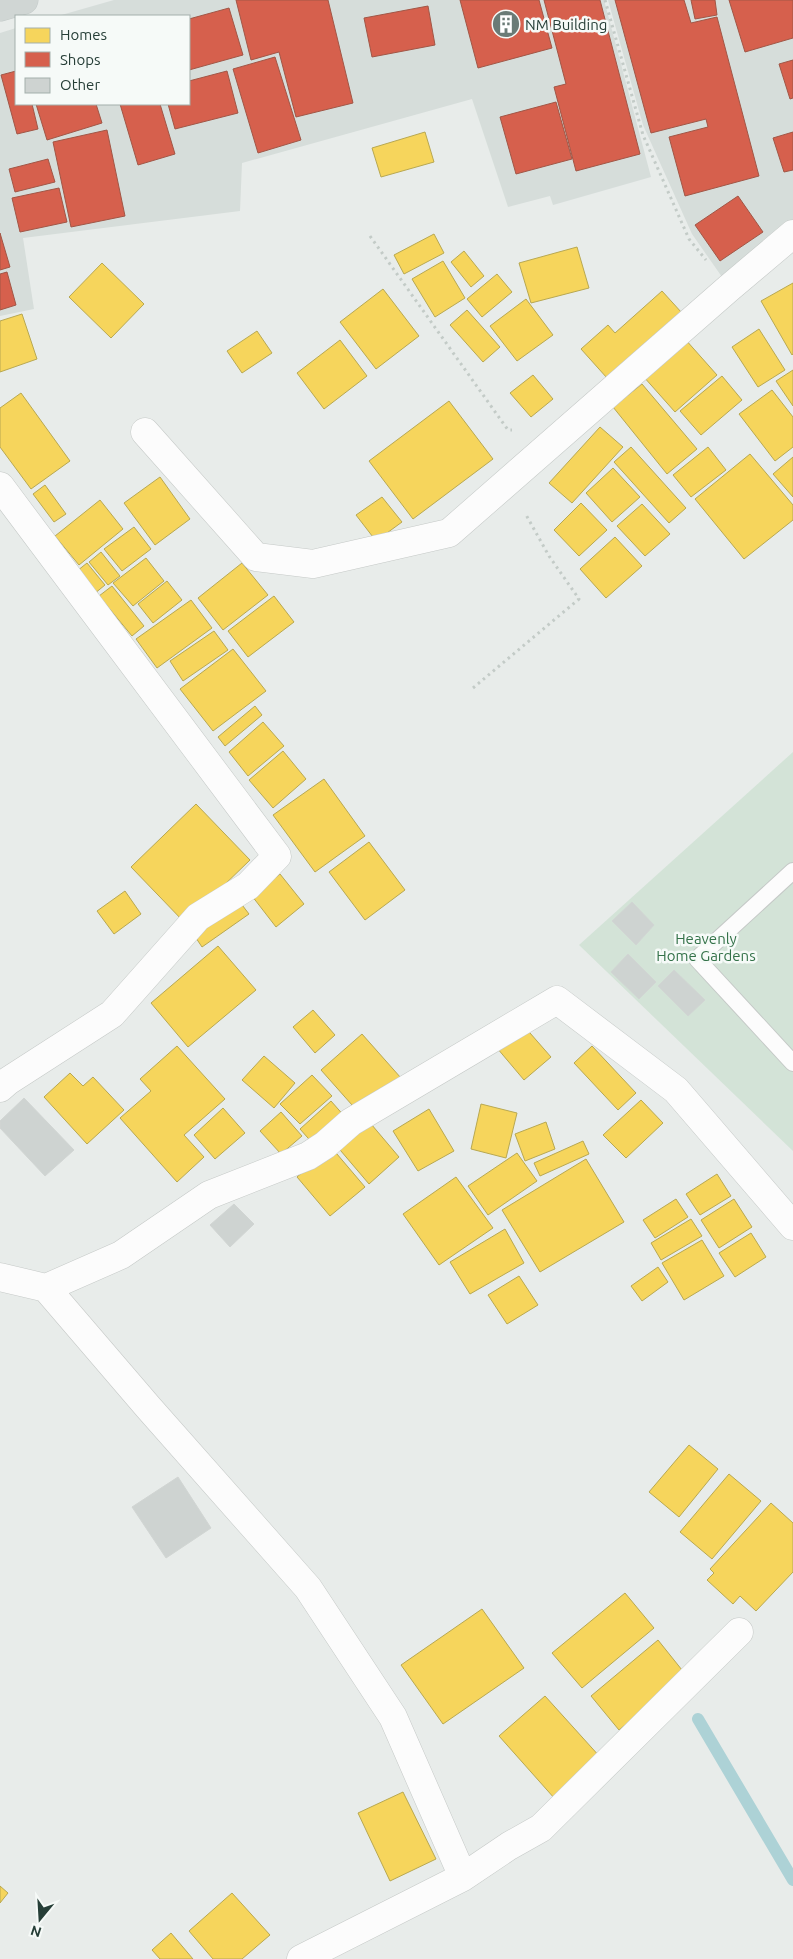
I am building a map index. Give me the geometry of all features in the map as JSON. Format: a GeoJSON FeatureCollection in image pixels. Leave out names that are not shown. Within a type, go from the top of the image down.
{"type":"FeatureCollection","features":[{"type":"Feature","properties":{"kind":"main road"},"geometry":{"type":"LineString","coordinates":[[0,7],[24,0]]}},
{"type":"Feature","properties":{"kind":"street"},"geometry":{"type":"LineString","coordinates":[[145,432],[256,557],[313,564],[449,533],[793,234]]}},
{"type":"Feature","properties":{"kind":"street"},"geometry":{"type":"LineString","coordinates":[[0,486],[278,856],[248,886],[198,916],[112,1014],[0,1088]]}},
{"type":"Feature","properties":{"kind":"street"},"geometry":{"type":"LineString","coordinates":[[46,1288],[121,1255],[209,1195],[308,1156],[325,1146],[351,1122],[557,1000],[676,1090],[793,1226]]}},
{"type":"Feature","properties":{"kind":"street"},"geometry":{"type":"LineString","coordinates":[[0,1276],[46,1288],[308,1588],[393,1716],[464,1878]]}},
{"type":"Feature","properties":{"kind":"street"},"geometry":{"type":"LineString","coordinates":[[301,1959],[464,1878],[509,1846],[541,1828],[739,1632]]}},
{"type":"Feature","properties":{"kind":"lane"},"geometry":{"type":"LineString","coordinates":[[793,871],[697,959],[793,1063]]}},
{"type":"Feature","properties":{"kind":"path"},"geometry":{"type":"LineString","coordinates":[[605,0],[643,135],[689,239],[729,288]]}},
{"type":"Feature","properties":{"kind":"path"},"geometry":{"type":"LineString","coordinates":[[370,236],[508,430],[517,429]]}},
{"type":"Feature","properties":{"kind":"path"},"geometry":{"type":"LineString","coordinates":[[473,688],[579,599],[549,556],[507,483]]}},
{"type":"Feature","properties":{"kind":"shaded area"},"geometry":{"type":"Polygon","coordinates":[[[114,0],[604,0],[651,177],[553,205],[550,196],[508,207],[472,99],[242,163],[240,211],[23,238],[34,309],[0,316],[0,33],[15,28],[15,105],[190,105],[190,15],[62,15],[114,0]]]}},
{"type":"Feature","properties":{"kind":"shaded area"},"geometry":{"type":"Polygon","coordinates":[[[608,0],[793,0],[793,220],[722,277],[692,234],[643,125],[608,0]]]}},
{"type":"Feature","properties":{"kind":"green space","name":"Heavenly Home Gardens"},"geometry":{"type":"Polygon","coordinates":[[[793,752],[793,1151],[579,945],[793,752]]]}},
{"type":"Feature","properties":{"kind":"building: Homes"},"geometry":{"type":"Polygon","coordinates":[[[425,132],[434,162],[381,177],[372,148],[425,132]]]}},
{"type":"Feature","properties":{"kind":"building: Homes"},"geometry":{"type":"Polygon","coordinates":[[[434,234],[444,253],[404,274],[394,255],[434,234]]]}},
{"type":"Feature","properties":{"kind":"building: Homes"},"geometry":{"type":"Polygon","coordinates":[[[577,247],[589,288],[531,303],[519,263],[577,247]]]}},
{"type":"Feature","properties":{"kind":"building: Homes"},"geometry":{"type":"Polygon","coordinates":[[[464,251],[484,276],[471,287],[451,262],[464,251]]]}},
{"type":"Feature","properties":{"kind":"building: Homes"},"geometry":{"type":"Polygon","coordinates":[[[443,261],[465,298],[435,317],[412,279],[443,261]]]}},
{"type":"Feature","properties":{"kind":"building: Homes"},"geometry":{"type":"Polygon","coordinates":[[[102,263],[144,304],[111,338],[69,297],[102,263]]]}},
{"type":"Feature","properties":{"kind":"building: Homes"},"geometry":{"type":"Polygon","coordinates":[[[497,274],[512,292],[482,317],[467,299],[497,274]]]}},
{"type":"Feature","properties":{"kind":"building: Homes"},"geometry":{"type":"Polygon","coordinates":[[[793,283],[793,354],[792,355],[761,301],[793,283]]]}},
{"type":"Feature","properties":{"kind":"building: Homes"},"geometry":{"type":"Polygon","coordinates":[[[383,289],[419,336],[376,369],[340,322],[383,289]]]}},
{"type":"Feature","properties":{"kind":"building: Homes"},"geometry":{"type":"Polygon","coordinates":[[[662,291],[682,313],[607,378],[581,349],[608,325],[615,333],[662,291]]]}},
{"type":"Feature","properties":{"kind":"building: Homes"},"geometry":{"type":"Polygon","coordinates":[[[526,299],[553,335],[517,361],[490,326],[526,299]]]}},
{"type":"Feature","properties":{"kind":"building: Homes"},"geometry":{"type":"Polygon","coordinates":[[[467,310],[500,347],[483,362],[450,325],[467,310]]]}},
{"type":"Feature","properties":{"kind":"building: Homes"},"geometry":{"type":"Polygon","coordinates":[[[22,314],[37,359],[0,372],[0,321],[22,314]]]}},
{"type":"Feature","properties":{"kind":"building: Homes"},"geometry":{"type":"Polygon","coordinates":[[[759,329],[785,370],[758,387],[732,347],[759,329]]]}},
{"type":"Feature","properties":{"kind":"building: Homes"},"geometry":{"type":"Polygon","coordinates":[[[257,331],[272,353],[242,373],[227,351],[257,331]]]}},
{"type":"Feature","properties":{"kind":"building: Homes"},"geometry":{"type":"Polygon","coordinates":[[[685,339],[717,375],[675,412],[643,376],[685,339]]]}},
{"type":"Feature","properties":{"kind":"building: Homes"},"geometry":{"type":"Polygon","coordinates":[[[340,340],[367,376],[324,409],[297,373],[340,340]]]}},
{"type":"Feature","properties":{"kind":"building: Homes"},"geometry":{"type":"Polygon","coordinates":[[[793,370],[793,406],[776,381],[793,370]]]}},
{"type":"Feature","properties":{"kind":"building: Homes"},"geometry":{"type":"Polygon","coordinates":[[[533,375],[553,399],[531,417],[510,393],[533,375]]]}},
{"type":"Feature","properties":{"kind":"building: Homes"},"geometry":{"type":"Polygon","coordinates":[[[722,376],[742,400],[701,435],[680,411],[722,376]]]}},
{"type":"Feature","properties":{"kind":"building: Homes"},"geometry":{"type":"Polygon","coordinates":[[[642,384],[697,449],[667,474],[613,407],[642,384]]]}},
{"type":"Feature","properties":{"kind":"building: Homes"},"geometry":{"type":"Polygon","coordinates":[[[772,390],[793,417],[793,447],[775,461],[739,414],[772,390]]]}},
{"type":"Feature","properties":{"kind":"building: Homes"},"geometry":{"type":"Polygon","coordinates":[[[21,393],[70,461],[31,489],[0,447],[0,408],[21,393]]]}},
{"type":"Feature","properties":{"kind":"building: Homes"},"geometry":{"type":"Polygon","coordinates":[[[449,401],[493,459],[413,519],[369,461],[449,401]]]}},
{"type":"Feature","properties":{"kind":"building: Homes"},"geometry":{"type":"Polygon","coordinates":[[[600,427],[623,447],[572,503],[549,483],[600,427]]]}},
{"type":"Feature","properties":{"kind":"building: Homes"},"geometry":{"type":"Polygon","coordinates":[[[631,447],[686,508],[669,523],[614,462],[631,447]]]}},
{"type":"Feature","properties":{"kind":"building: Homes"},"geometry":{"type":"Polygon","coordinates":[[[708,447],[726,470],[691,497],[673,475],[708,447]]]}},
{"type":"Feature","properties":{"kind":"building: Homes"},"geometry":{"type":"Polygon","coordinates":[[[750,454],[793,505],[793,520],[744,559],[695,499],[750,454]]]}},
{"type":"Feature","properties":{"kind":"building: Homes"},"geometry":{"type":"Polygon","coordinates":[[[793,457],[793,497],[773,474],[793,457]]]}},
{"type":"Feature","properties":{"kind":"building: Homes"},"geometry":{"type":"Polygon","coordinates":[[[613,468],[640,497],[612,522],[586,493],[613,468]]]}},
{"type":"Feature","properties":{"kind":"building: Homes"},"geometry":{"type":"Polygon","coordinates":[[[160,477],[190,519],[155,545],[124,503],[160,477]]]}},
{"type":"Feature","properties":{"kind":"building: Homes"},"geometry":{"type":"Polygon","coordinates":[[[45,485],[66,514],[54,522],[33,494],[45,485]]]}},
{"type":"Feature","properties":{"kind":"building: Homes"},"geometry":{"type":"Polygon","coordinates":[[[382,497],[402,522],[376,541],[356,515],[382,497]]]}},
{"type":"Feature","properties":{"kind":"building: Homes"},"geometry":{"type":"Polygon","coordinates":[[[100,500],[123,529],[79,565],[55,536],[100,500]]]}},
{"type":"Feature","properties":{"kind":"building: Homes"},"geometry":{"type":"Polygon","coordinates":[[[581,503],[607,530],[579,556],[554,530],[581,503]]]}},
{"type":"Feature","properties":{"kind":"building: Homes"},"geometry":{"type":"Polygon","coordinates":[[[642,504],[670,534],[645,556],[617,526],[642,504]]]}},
{"type":"Feature","properties":{"kind":"building: Homes"},"geometry":{"type":"Polygon","coordinates":[[[134,527],[151,549],[122,571],[104,549],[134,527]]]}},
{"type":"Feature","properties":{"kind":"building: Homes"},"geometry":{"type":"Polygon","coordinates":[[[615,537],[642,566],[606,598],[580,569],[615,537]]]}},
{"type":"Feature","properties":{"kind":"building: Homes"},"geometry":{"type":"Polygon","coordinates":[[[101,552],[120,576],[108,585],[89,562],[101,552]]]}},
{"type":"Feature","properties":{"kind":"building: Homes"},"geometry":{"type":"Polygon","coordinates":[[[146,558],[164,581],[133,606],[113,583],[146,558]]]}},
{"type":"Feature","properties":{"kind":"building: Homes"},"geometry":{"type":"Polygon","coordinates":[[[87,563],[105,585],[94,594],[77,571],[87,563]]]}},
{"type":"Feature","properties":{"kind":"building: Homes"},"geometry":{"type":"Polygon","coordinates":[[[242,563],[268,595],[223,630],[198,598],[242,563]]]}},
{"type":"Feature","properties":{"kind":"building: Homes"},"geometry":{"type":"Polygon","coordinates":[[[167,581],[182,600],[153,623],[138,604],[167,581]]]}},
{"type":"Feature","properties":{"kind":"building: Homes"},"geometry":{"type":"Polygon","coordinates":[[[112,586],[144,626],[132,636],[99,596],[112,586]]]}},
{"type":"Feature","properties":{"kind":"building: Homes"},"geometry":{"type":"Polygon","coordinates":[[[274,596],[294,622],[248,657],[228,631],[274,596]]]}},
{"type":"Feature","properties":{"kind":"building: Homes"},"geometry":{"type":"Polygon","coordinates":[[[191,600],[212,628],[157,668],[136,639],[191,600]]]}},
{"type":"Feature","properties":{"kind":"building: Homes"},"geometry":{"type":"Polygon","coordinates":[[[214,631],[228,650],[183,681],[170,661],[214,631]]]}},
{"type":"Feature","properties":{"kind":"building: Homes"},"geometry":{"type":"Polygon","coordinates":[[[233,649],[266,691],[213,731],[180,689],[233,649]]]}},
{"type":"Feature","properties":{"kind":"building: Homes"},"geometry":{"type":"Polygon","coordinates":[[[255,706],[262,715],[225,746],[218,737],[255,706]]]}},
{"type":"Feature","properties":{"kind":"building: Homes"},"geometry":{"type":"Polygon","coordinates":[[[263,722],[284,746],[248,776],[229,752],[263,722]]]}},
{"type":"Feature","properties":{"kind":"building: Homes"},"geometry":{"type":"Polygon","coordinates":[[[283,751],[306,779],[273,808],[249,780],[283,751]]]}},
{"type":"Feature","properties":{"kind":"building: Homes"},"geometry":{"type":"Polygon","coordinates":[[[324,779],[365,836],[315,872],[273,815],[324,779]]]}},
{"type":"Feature","properties":{"kind":"building: Homes"},"geometry":{"type":"Polygon","coordinates":[[[196,804],[250,860],[185,923],[131,867],[196,804]]]}},
{"type":"Feature","properties":{"kind":"building: Homes"},"geometry":{"type":"Polygon","coordinates":[[[369,842],[405,890],[365,920],[329,872],[369,842]]]}},
{"type":"Feature","properties":{"kind":"building: Homes"},"geometry":{"type":"Polygon","coordinates":[[[280,874],[304,904],[276,927],[252,896],[280,874]]]}},
{"type":"Feature","properties":{"kind":"building: Homes"},"geometry":{"type":"Polygon","coordinates":[[[125,891],[141,914],[114,934],[97,911],[125,891]]]}},
{"type":"Feature","properties":{"kind":"building: Homes"},"geometry":{"type":"Polygon","coordinates":[[[236,897],[249,914],[202,947],[190,929],[236,897]]]}},
{"type":"Feature","properties":{"kind":"building: Homes"},"geometry":{"type":"Polygon","coordinates":[[[218,946],[256,990],[188,1047],[151,1003],[218,946]]]}},
{"type":"Feature","properties":{"kind":"building: Homes"},"geometry":{"type":"Polygon","coordinates":[[[313,1010],[335,1035],[315,1053],[293,1027],[313,1010]]]}},
{"type":"Feature","properties":{"kind":"building: Homes"},"geometry":{"type":"Polygon","coordinates":[[[523,1025],[551,1057],[524,1080],[497,1048],[523,1025]]]}},
{"type":"Feature","properties":{"kind":"building: Homes"},"geometry":{"type":"Polygon","coordinates":[[[362,1034],[401,1078],[360,1114],[321,1070],[362,1034]]]}},
{"type":"Feature","properties":{"kind":"building: Homes"},"geometry":{"type":"Polygon","coordinates":[[[177,1046],[225,1099],[184,1135],[204,1157],[177,1182],[120,1118],[151,1091],[140,1079],[177,1046]]]}},
{"type":"Feature","properties":{"kind":"building: Homes"},"geometry":{"type":"Polygon","coordinates":[[[592,1046],[636,1093],[618,1110],[574,1063],[592,1046]]]}},
{"type":"Feature","properties":{"kind":"building: Homes"},"geometry":{"type":"Polygon","coordinates":[[[264,1056],[295,1083],[274,1108],[242,1080],[264,1056]]]}},
{"type":"Feature","properties":{"kind":"building: Homes"},"geometry":{"type":"Polygon","coordinates":[[[70,1073],[83,1086],[93,1077],[124,1110],[87,1144],[44,1097],[70,1073]]]}},
{"type":"Feature","properties":{"kind":"building: Homes"},"geometry":{"type":"Polygon","coordinates":[[[312,1075],[332,1096],[300,1124],[280,1104],[312,1075]]]}},
{"type":"Feature","properties":{"kind":"building: Homes"},"geometry":{"type":"Polygon","coordinates":[[[641,1100],[663,1123],[626,1158],[603,1135],[641,1100]]]}},
{"type":"Feature","properties":{"kind":"building: Homes"},"geometry":{"type":"Polygon","coordinates":[[[331,1101],[346,1118],[315,1146],[300,1129],[331,1101]]]}},
{"type":"Feature","properties":{"kind":"building: Homes"},"geometry":{"type":"Polygon","coordinates":[[[481,1104],[517,1113],[506,1158],[471,1149],[481,1104]]]}},
{"type":"Feature","properties":{"kind":"building: Homes"},"geometry":{"type":"Polygon","coordinates":[[[223,1108],[245,1133],[215,1159],[194,1135],[223,1108]]]}},
{"type":"Feature","properties":{"kind":"building: Homes"},"geometry":{"type":"Polygon","coordinates":[[[429,1109],[454,1151],[418,1171],[393,1131],[429,1109]]]}},
{"type":"Feature","properties":{"kind":"building: Homes"},"geometry":{"type":"Polygon","coordinates":[[[281,1112],[302,1136],[281,1154],[260,1131],[281,1112]]]}},
{"type":"Feature","properties":{"kind":"building: Homes"},"geometry":{"type":"Polygon","coordinates":[[[366,1118],[399,1157],[369,1184],[335,1144],[366,1118]]]}},
{"type":"Feature","properties":{"kind":"building: Homes"},"geometry":{"type":"Polygon","coordinates":[[[546,1122],[555,1149],[525,1161],[515,1134],[546,1122]]]}},
{"type":"Feature","properties":{"kind":"building: Homes"},"geometry":{"type":"Polygon","coordinates":[[[583,1141],[589,1154],[540,1176],[534,1163],[583,1141]]]}},
{"type":"Feature","properties":{"kind":"building: Homes"},"geometry":{"type":"Polygon","coordinates":[[[331,1147],[365,1187],[330,1216],[297,1177],[331,1147]]]}},
{"type":"Feature","properties":{"kind":"building: Homes"},"geometry":{"type":"Polygon","coordinates":[[[517,1153],[537,1181],[488,1215],[468,1186],[517,1153]]]}},
{"type":"Feature","properties":{"kind":"building: Homes"},"geometry":{"type":"Polygon","coordinates":[[[586,1159],[624,1222],[540,1272],[502,1210],[586,1159]]]}},
{"type":"Feature","properties":{"kind":"building: Homes"},"geometry":{"type":"Polygon","coordinates":[[[717,1174],[731,1196],[700,1215],[686,1194],[717,1174]]]}},
{"type":"Feature","properties":{"kind":"building: Homes"},"geometry":{"type":"Polygon","coordinates":[[[456,1177],[493,1228],[439,1265],[403,1214],[456,1177]]]}},
{"type":"Feature","properties":{"kind":"building: Homes"},"geometry":{"type":"Polygon","coordinates":[[[676,1199],[688,1217],[655,1238],[643,1220],[676,1199]]]}},
{"type":"Feature","properties":{"kind":"building: Homes"},"geometry":{"type":"Polygon","coordinates":[[[734,1199],[752,1227],[719,1248],[701,1220],[734,1199]]]}},
{"type":"Feature","properties":{"kind":"building: Homes"},"geometry":{"type":"Polygon","coordinates":[[[691,1219],[702,1236],[661,1260],[651,1243],[691,1219]]]}},
{"type":"Feature","properties":{"kind":"building: Homes"},"geometry":{"type":"Polygon","coordinates":[[[505,1229],[524,1263],[470,1294],[450,1262],[505,1229]]]}},
{"type":"Feature","properties":{"kind":"building: Homes"},"geometry":{"type":"Polygon","coordinates":[[[751,1233],[766,1257],[735,1277],[719,1253],[751,1233]]]}},
{"type":"Feature","properties":{"kind":"building: Homes"},"geometry":{"type":"Polygon","coordinates":[[[702,1240],[724,1276],[684,1300],[662,1263],[702,1240]]]}},
{"type":"Feature","properties":{"kind":"building: Homes"},"geometry":{"type":"Polygon","coordinates":[[[658,1267],[668,1282],[642,1301],[631,1286],[658,1267]]]}},
{"type":"Feature","properties":{"kind":"building: Homes"},"geometry":{"type":"Polygon","coordinates":[[[519,1276],[538,1305],[507,1324],[488,1295],[519,1276]]]}},
{"type":"Feature","properties":{"kind":"building: Homes"},"geometry":{"type":"Polygon","coordinates":[[[689,1445],[718,1469],[679,1517],[649,1492],[689,1445]]]}},
{"type":"Feature","properties":{"kind":"building: Homes"},"geometry":{"type":"Polygon","coordinates":[[[729,1474],[761,1501],[712,1559],[680,1532],[729,1474]]]}},
{"type":"Feature","properties":{"kind":"building: Homes"},"geometry":{"type":"Polygon","coordinates":[[[771,1503],[793,1523],[793,1572],[756,1611],[740,1596],[733,1604],[707,1580],[714,1573],[710,1569],[771,1503]]]}},
{"type":"Feature","properties":{"kind":"building: Homes"},"geometry":{"type":"Polygon","coordinates":[[[625,1593],[654,1628],[582,1688],[552,1653],[625,1593]]]}},
{"type":"Feature","properties":{"kind":"building: Homes"},"geometry":{"type":"Polygon","coordinates":[[[482,1609],[524,1668],[443,1724],[401,1665],[482,1609]]]}},
{"type":"Feature","properties":{"kind":"building: Homes"},"geometry":{"type":"Polygon","coordinates":[[[658,1640],[686,1675],[619,1730],[591,1696],[658,1640]]]}},
{"type":"Feature","properties":{"kind":"building: Homes"},"geometry":{"type":"Polygon","coordinates":[[[545,1696],[601,1758],[555,1799],[499,1736],[545,1696]]]}},
{"type":"Feature","properties":{"kind":"building: Homes"},"geometry":{"type":"Polygon","coordinates":[[[403,1792],[436,1859],[390,1881],[358,1813],[403,1792]]]}},
{"type":"Feature","properties":{"kind":"building: Homes"},"geometry":{"type":"Polygon","coordinates":[[[0,1886],[8,1893],[0,1903],[0,1886]]]}},
{"type":"Feature","properties":{"kind":"building: Homes"},"geometry":{"type":"Polygon","coordinates":[[[232,1893],[270,1935],[242,1959],[213,1959],[189,1931],[232,1893]]]}},
{"type":"Feature","properties":{"kind":"building: Homes"},"geometry":{"type":"Polygon","coordinates":[[[171,1933],[193,1959],[160,1959],[152,1950],[171,1933]]]}},
{"type":"Feature","properties":{"kind":"building: Shops"},"geometry":{"type":"Polygon","coordinates":[[[236,0],[328,0],[353,103],[296,117],[279,52],[251,60],[236,0]]]}},
{"type":"Feature","properties":{"kind":"building: Shops","name":"NM Building"},"geometry":{"type":"Polygon","coordinates":[[[460,0],[539,0],[552,48],[478,68],[460,0]]]}},
{"type":"Feature","properties":{"kind":"building: Shops"},"geometry":{"type":"Polygon","coordinates":[[[544,0],[600,0],[640,154],[576,171],[554,87],[566,84],[544,0]]]}},
{"type":"Feature","properties":{"kind":"building: Shops"},"geometry":{"type":"Polygon","coordinates":[[[615,0],[684,0],[691,23],[717,17],[759,176],[685,196],[669,137],[708,127],[706,119],[651,133],[615,0]]]}},
{"type":"Feature","properties":{"kind":"building: Shops"},"geometry":{"type":"Polygon","coordinates":[[[691,0],[715,0],[717,15],[695,19],[691,0]]]}},
{"type":"Feature","properties":{"kind":"building: Shops"},"geometry":{"type":"Polygon","coordinates":[[[729,0],[793,0],[793,38],[745,52],[729,0]]]}},
{"type":"Feature","properties":{"kind":"building: Shops"},"geometry":{"type":"Polygon","coordinates":[[[428,6],[435,45],[372,57],[364,18],[428,6]]]}},
{"type":"Feature","properties":{"kind":"building: Shops"},"geometry":{"type":"Polygon","coordinates":[[[229,8],[243,55],[190,70],[190,19],[229,8]]]}},
{"type":"Feature","properties":{"kind":"building: Shops"},"geometry":{"type":"Polygon","coordinates":[[[275,57],[301,140],[258,153],[233,69],[275,57]]]}},
{"type":"Feature","properties":{"kind":"building: Shops"},"geometry":{"type":"Polygon","coordinates":[[[793,60],[793,98],[790,99],[779,64],[793,60]]]}},
{"type":"Feature","properties":{"kind":"building: Shops"},"geometry":{"type":"Polygon","coordinates":[[[15,71],[15,105],[32,105],[38,129],[17,134],[1,75],[15,71]]]}},
{"type":"Feature","properties":{"kind":"building: Shops"},"geometry":{"type":"Polygon","coordinates":[[[227,71],[238,113],[175,129],[168,105],[190,105],[190,81],[227,71]]]}},
{"type":"Feature","properties":{"kind":"building: Shops"},"geometry":{"type":"Polygon","coordinates":[[[556,102],[572,159],[516,174],[500,117],[556,102]]]}},
{"type":"Feature","properties":{"kind":"building: Shops"},"geometry":{"type":"Polygon","coordinates":[[[36,105],[96,105],[102,123],[47,140],[36,105]]]}},
{"type":"Feature","properties":{"kind":"building: Shops"},"geometry":{"type":"Polygon","coordinates":[[[120,105],[160,105],[175,154],[138,165],[120,105]]]}},
{"type":"Feature","properties":{"kind":"building: Shops"},"geometry":{"type":"Polygon","coordinates":[[[107,130],[125,216],[71,227],[53,142],[107,130]]]}},
{"type":"Feature","properties":{"kind":"building: Shops"},"geometry":{"type":"Polygon","coordinates":[[[793,132],[793,170],[784,172],[773,138],[793,132]]]}},
{"type":"Feature","properties":{"kind":"building: Shops"},"geometry":{"type":"Polygon","coordinates":[[[48,159],[55,182],[15,192],[9,169],[48,159]]]}},
{"type":"Feature","properties":{"kind":"building: Shops"},"geometry":{"type":"Polygon","coordinates":[[[59,188],[67,222],[20,232],[12,198],[59,188]]]}},
{"type":"Feature","properties":{"kind":"building: Shops"},"geometry":{"type":"Polygon","coordinates":[[[738,196],[763,232],[720,261],[695,225],[738,196]]]}},
{"type":"Feature","properties":{"kind":"building: Shops"},"geometry":{"type":"Polygon","coordinates":[[[0,233],[10,267],[0,270],[0,233]]]}},
{"type":"Feature","properties":{"kind":"building: Shops"},"geometry":{"type":"Polygon","coordinates":[[[7,272],[16,305],[0,310],[0,274],[7,272]]]}},
{"type":"Feature","properties":{"kind":"building: Other"},"geometry":{"type":"Polygon","coordinates":[[[632,902],[654,925],[636,945],[612,921],[632,902]]]}},
{"type":"Feature","properties":{"kind":"building: Other"},"geometry":{"type":"Polygon","coordinates":[[[628,954],[656,982],[639,999],[611,972],[628,954]]]}},
{"type":"Feature","properties":{"kind":"building: Other"},"geometry":{"type":"Polygon","coordinates":[[[674,970],[705,1000],[688,1016],[658,986],[674,970]]]}},
{"type":"Feature","properties":{"kind":"building: Other"},"geometry":{"type":"Polygon","coordinates":[[[24,1098],[74,1150],[45,1176],[0,1128],[0,1121],[24,1098]]]}},
{"type":"Feature","properties":{"kind":"building: Other"},"geometry":{"type":"Polygon","coordinates":[[[234,1204],[254,1224],[230,1247],[210,1225],[234,1204]]]}},
{"type":"Feature","properties":{"kind":"building: Other"},"geometry":{"type":"Polygon","coordinates":[[[178,1477],[211,1528],[166,1558],[132,1507],[178,1477]]]}},
{"type":"Feature","properties":{"kind":"waterway"},"geometry":{"type":"LineString","coordinates":[[698,1719],[793,1880]]}},
{"type":"Feature","properties":{"kind":"place","name":"NM Building"},"geometry":{"type":"Point","coordinates":[506,24]}}]}
